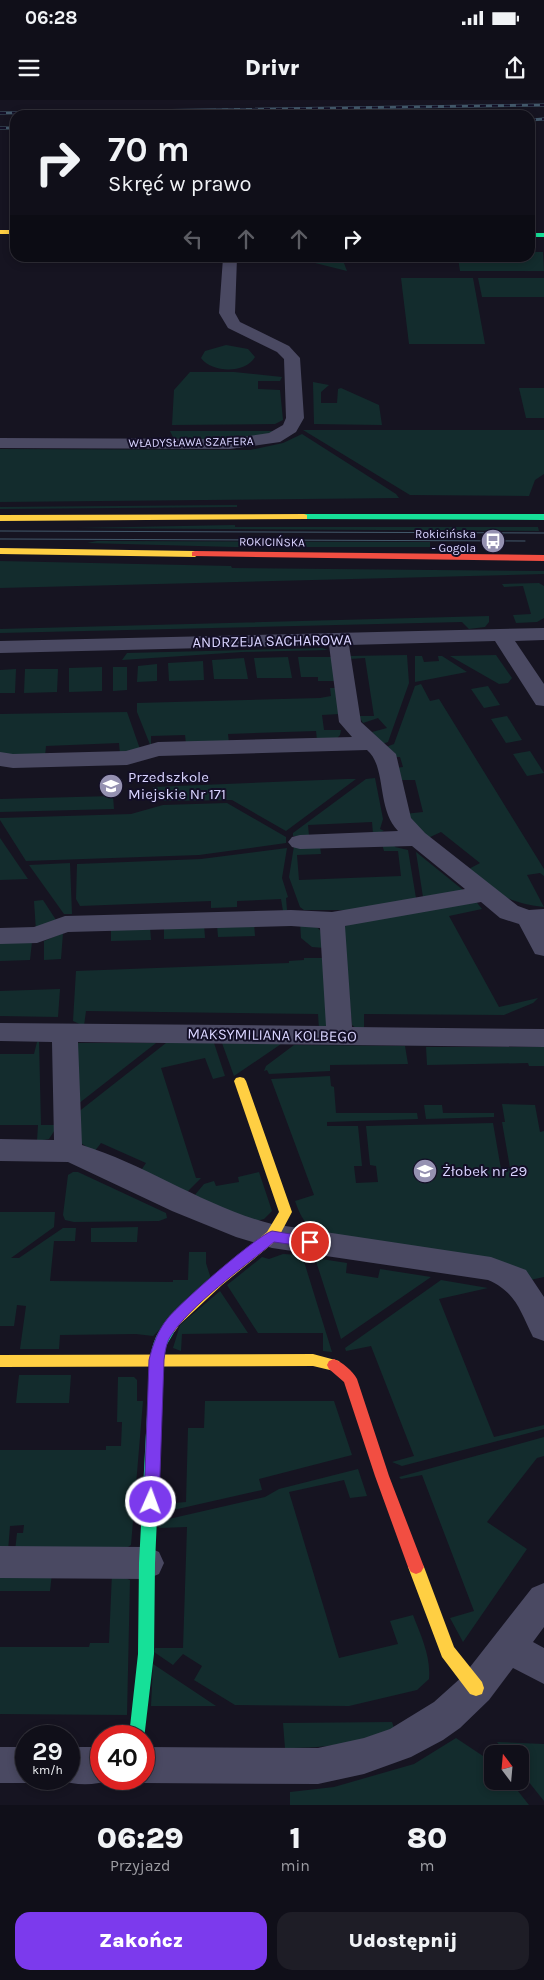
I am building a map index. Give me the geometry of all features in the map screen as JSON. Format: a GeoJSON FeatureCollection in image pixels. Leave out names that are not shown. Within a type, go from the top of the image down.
{"type":"FeatureCollection","features":[{"type":"Feature","properties":{"kind":"main road","name":"ROKICIŃSKA"},"geometry":{"type":"LineString","coordinates":[[0,518],[544,517]]}},
{"type":"Feature","properties":{"kind":"main road","name":"ROKICIŃSKA"},"geometry":{"type":"LineString","coordinates":[[0,551],[544,558]]}},
{"type":"Feature","properties":{"kind":"main road"},"geometry":{"type":"LineString","coordinates":[[138,1725],[146,1654],[147,1563],[156,1360],[159,1345],[174,1321],[217,1281],[272,1236],[286,1212],[240,1081]]}},
{"type":"Feature","properties":{"kind":"main road"},"geometry":{"type":"LineString","coordinates":[[0,1361],[313,1360],[333,1364],[344,1370],[350,1380],[382,1476],[448,1652],[476,1688]]}},
{"type":"Feature","properties":{"kind":"street","name":"WŁADYSŁAWA SZAFERA"},"geometry":{"type":"LineString","coordinates":[[0,443],[230,444],[260,441],[282,434],[290,428],[295,418],[292,358],[283,349],[234,325],[230,320],[227,314],[230,262]]}},
{"type":"Feature","properties":{"kind":"street","name":"ANDRZEJA SACHAROWA"},"geometry":{"type":"LineString","coordinates":[[0,647],[544,634]]}},
{"type":"Feature","properties":{"kind":"street"},"geometry":{"type":"LineString","coordinates":[[501,635],[544,700]]}},
{"type":"Feature","properties":{"kind":"street"},"geometry":{"type":"LineString","coordinates":[[338,639],[350,722],[352,726],[385,754],[397,813],[402,822],[417,838],[509,912],[536,918],[544,948]]}},
{"type":"Feature","properties":{"kind":"street"},"geometry":{"type":"LineString","coordinates":[[0,759],[13,761],[126,758],[167,748],[372,743]]}},
{"type":"Feature","properties":{"kind":"street"},"geometry":{"type":"LineString","coordinates":[[300,842],[417,838]]}},
{"type":"Feature","properties":{"kind":"street"},"geometry":{"type":"LineString","coordinates":[[0,936],[37,935],[66,924],[290,918],[332,920],[487,893]]}},
{"type":"Feature","properties":{"kind":"street"},"geometry":{"type":"LineString","coordinates":[[332,920],[340,1036]]}},
{"type":"Feature","properties":{"kind":"street","name":"MAKSYMILIANA KOLBEGO"},"geometry":{"type":"LineString","coordinates":[[0,1032],[544,1038]]}},
{"type":"Feature","properties":{"kind":"street"},"geometry":{"type":"LineString","coordinates":[[65,1033],[68,1150]]}},
{"type":"Feature","properties":{"kind":"street"},"geometry":{"type":"LineString","coordinates":[[0,1150],[68,1150],[90,1158],[182,1203],[246,1229],[272,1236],[491,1269],[515,1278],[532,1303],[544,1328]]}},
{"type":"Feature","properties":{"kind":"street"},"geometry":{"type":"LineString","coordinates":[[0,1562],[147,1563]]}},
{"type":"Feature","properties":{"kind":"street"},"geometry":{"type":"LineString","coordinates":[[155,1765],[318,1766],[344,1761],[398,1744],[448,1715],[476,1688],[544,1599]]}},
{"type":"Feature","properties":{"kind":"street"},"geometry":{"type":"LineString","coordinates":[[508,1647],[544,1667]]}},
{"type":"Feature","properties":{"kind":"street"},"geometry":{"type":"LineString","coordinates":[[0,1765],[15,1765]]}},
{"type":"Feature","properties":{"kind":"green space"},"geometry":{"type":"Polygon","coordinates":[[[535,252],[543,252],[544,271],[460,271],[459,262],[535,262],[535,252]]]}},
{"type":"Feature","properties":{"kind":"green space"},"geometry":{"type":"Polygon","coordinates":[[[311,262],[344,262],[347,271],[311,262]]]}},
{"type":"Feature","properties":{"kind":"green space"},"geometry":{"type":"Polygon","coordinates":[[[401,278],[473,278],[485,344],[409,344],[401,278]]]}},
{"type":"Feature","properties":{"kind":"green space"},"geometry":{"type":"Polygon","coordinates":[[[478,278],[544,278],[544,297],[482,297],[478,278]]]}},
{"type":"Feature","properties":{"kind":"green space"},"geometry":{"type":"Polygon","coordinates":[[[226,345],[248,349],[255,357],[244,366],[228,370],[213,367],[201,358],[205,351],[226,345]]]}},
{"type":"Feature","properties":{"kind":"green space"},"geometry":{"type":"Polygon","coordinates":[[[190,372],[234,372],[282,377],[280,381],[258,381],[258,389],[280,390],[283,420],[275,424],[172,425],[174,390],[190,372]]]}},
{"type":"Feature","properties":{"kind":"green space"},"geometry":{"type":"Polygon","coordinates":[[[313,382],[329,385],[321,392],[321,403],[337,403],[338,389],[341,388],[379,405],[382,425],[314,424],[313,382]]]}},
{"type":"Feature","properties":{"kind":"green space"},"geometry":{"type":"Polygon","coordinates":[[[519,388],[544,388],[544,418],[526,418],[519,388]]]}},
{"type":"Feature","properties":{"kind":"green space"},"geometry":{"type":"Polygon","coordinates":[[[303,430],[544,430],[544,474],[535,480],[529,496],[410,495],[303,430]]]}},
{"type":"Feature","properties":{"kind":"green space"},"geometry":{"type":"Polygon","coordinates":[[[170,431],[273,431],[265,435],[239,440],[194,441],[173,437],[170,431]]]}},
{"type":"Feature","properties":{"kind":"green space"},"geometry":{"type":"Polygon","coordinates":[[[302,434],[396,494],[399,498],[0,502],[0,449],[250,450],[283,443],[302,434]]]}},
{"type":"Feature","properties":{"kind":"green space"},"geometry":{"type":"Polygon","coordinates":[[[237,505],[237,507],[0,509],[0,507],[237,505]]]}},
{"type":"Feature","properties":{"kind":"green space"},"geometry":{"type":"Polygon","coordinates":[[[235,525],[235,527],[538,527],[539,531],[76,528],[235,525]]]}},
{"type":"Feature","properties":{"kind":"green space"},"geometry":{"type":"Polygon","coordinates":[[[97,541],[430,542],[430,547],[234,547],[87,543],[97,541]]]}},
{"type":"Feature","properties":{"kind":"green space"},"geometry":{"type":"Polygon","coordinates":[[[0,561],[231,566],[232,568],[544,571],[544,574],[0,588],[0,561]]]}},
{"type":"Feature","properties":{"kind":"green space"},"geometry":{"type":"Polygon","coordinates":[[[539,583],[544,586],[544,618],[537,622],[516,623],[513,615],[531,614],[523,586],[504,587],[502,584],[539,583]]]}},
{"type":"Feature","properties":{"kind":"green space"},"geometry":{"type":"Polygon","coordinates":[[[489,616],[489,622],[485,627],[469,629],[462,622],[0,633],[0,629],[489,616]]]}},
{"type":"Feature","properties":{"kind":"green space"},"geometry":{"type":"Polygon","coordinates":[[[322,648],[328,650],[242,652],[122,660],[127,653],[322,648]]]}},
{"type":"Feature","properties":{"kind":"green space"},"geometry":{"type":"Polygon","coordinates":[[[407,655],[409,683],[388,742],[382,744],[372,732],[387,728],[378,718],[363,723],[359,716],[374,716],[365,658],[349,659],[349,656],[407,655]]]}},
{"type":"Feature","properties":{"kind":"green space"},"geometry":{"type":"Polygon","coordinates":[[[496,655],[512,678],[508,683],[499,684],[450,656],[496,655]]]}},
{"type":"Feature","properties":{"kind":"green space"},"geometry":{"type":"Polygon","coordinates":[[[415,656],[422,656],[424,662],[439,661],[438,656],[442,656],[467,672],[415,682],[415,656]]]}},
{"type":"Feature","properties":{"kind":"green space"},"geometry":{"type":"Polygon","coordinates":[[[288,657],[292,678],[257,678],[254,658],[288,657]]]}},
{"type":"Feature","properties":{"kind":"green space"},"geometry":{"type":"Polygon","coordinates":[[[298,657],[332,657],[335,681],[318,681],[318,677],[301,677],[298,657]]]}},
{"type":"Feature","properties":{"kind":"green space"},"geometry":{"type":"Polygon","coordinates":[[[244,658],[248,679],[214,679],[212,660],[244,658]]]}},
{"type":"Feature","properties":{"kind":"green space"},"geometry":{"type":"Polygon","coordinates":[[[203,661],[204,680],[169,681],[168,663],[203,661]]]}},
{"type":"Feature","properties":{"kind":"green space"},"geometry":{"type":"Polygon","coordinates":[[[157,664],[157,681],[137,682],[138,666],[157,664]]]}},
{"type":"Feature","properties":{"kind":"green space"},"geometry":{"type":"Polygon","coordinates":[[[102,667],[102,691],[69,692],[69,668],[102,667]]]}},
{"type":"Feature","properties":{"kind":"green space"},"geometry":{"type":"Polygon","coordinates":[[[113,667],[127,667],[127,690],[113,691],[113,667]]]}},
{"type":"Feature","properties":{"kind":"green space"},"geometry":{"type":"Polygon","coordinates":[[[16,669],[15,693],[0,693],[0,670],[16,669]]]}},
{"type":"Feature","properties":{"kind":"green space"},"geometry":{"type":"Polygon","coordinates":[[[25,669],[58,669],[57,692],[24,693],[25,669]]]}},
{"type":"Feature","properties":{"kind":"green space"},"geometry":{"type":"Polygon","coordinates":[[[421,684],[430,701],[439,699],[544,869],[544,876],[540,873],[527,875],[544,907],[510,899],[494,890],[467,870],[480,863],[441,832],[428,838],[404,814],[423,812],[415,780],[397,780],[395,768],[403,767],[400,757],[393,757],[386,747],[394,744],[415,686],[421,684]]]}},
{"type":"Feature","properties":{"kind":"green space"},"geometry":{"type":"Polygon","coordinates":[[[488,686],[500,705],[484,708],[471,689],[488,686]]]}},
{"type":"Feature","properties":{"kind":"green space"},"geometry":{"type":"Polygon","coordinates":[[[330,688],[336,688],[339,714],[322,715],[324,730],[341,730],[337,738],[317,740],[316,731],[228,734],[229,743],[186,744],[185,735],[151,736],[151,747],[137,712],[137,703],[320,698],[331,696],[330,688]]]}},
{"type":"Feature","properties":{"kind":"green space"},"geometry":{"type":"Polygon","coordinates":[[[127,712],[140,749],[120,754],[119,743],[46,746],[45,756],[0,754],[0,714],[127,712]]]}},
{"type":"Feature","properties":{"kind":"green space"},"geometry":{"type":"Polygon","coordinates":[[[507,716],[522,740],[506,743],[491,719],[507,716]]]}},
{"type":"Feature","properties":{"kind":"green space"},"geometry":{"type":"Polygon","coordinates":[[[530,751],[544,773],[527,776],[513,754],[530,751]]]}},
{"type":"Feature","properties":{"kind":"green space"},"geometry":{"type":"Polygon","coordinates":[[[375,778],[383,819],[380,829],[384,831],[373,834],[372,822],[308,825],[309,836],[293,836],[293,833],[366,779],[375,778]]]}},
{"type":"Feature","properties":{"kind":"green space"},"geometry":{"type":"Polygon","coordinates":[[[356,779],[286,831],[232,800],[165,801],[153,795],[153,787],[356,779]]]}},
{"type":"Feature","properties":{"kind":"green space"},"geometry":{"type":"Polygon","coordinates":[[[113,796],[114,809],[0,812],[0,799],[113,796]]]}},
{"type":"Feature","properties":{"kind":"green space"},"geometry":{"type":"Polygon","coordinates":[[[227,803],[286,837],[286,843],[199,855],[26,861],[0,820],[0,818],[131,814],[163,805],[227,803]]]}},
{"type":"Feature","properties":{"kind":"green space"},"geometry":{"type":"Polygon","coordinates":[[[0,838],[28,879],[0,880],[0,838]]]}},
{"type":"Feature","properties":{"kind":"green space"},"geometry":{"type":"Polygon","coordinates":[[[382,844],[394,844],[395,847],[408,850],[416,898],[358,910],[304,910],[300,907],[289,877],[294,846],[320,846],[321,854],[297,855],[299,880],[401,876],[398,851],[384,851],[382,844]]]}},
{"type":"Feature","properties":{"kind":"green space"},"geometry":{"type":"Polygon","coordinates":[[[287,848],[282,878],[288,897],[286,898],[287,910],[283,911],[281,899],[237,901],[237,907],[211,908],[211,901],[80,906],[76,899],[77,864],[201,859],[287,848]]]}},
{"type":"Feature","properties":{"kind":"green space"},"geometry":{"type":"Polygon","coordinates":[[[416,852],[463,890],[423,897],[416,852]]]}},
{"type":"Feature","properties":{"kind":"green space"},"geometry":{"type":"Polygon","coordinates":[[[70,863],[72,914],[64,914],[29,865],[70,863]]]}},
{"type":"Feature","properties":{"kind":"green space"},"geometry":{"type":"Polygon","coordinates":[[[474,899],[482,909],[449,916],[499,1007],[538,998],[533,1003],[504,1015],[364,1014],[364,1029],[357,1029],[352,1025],[343,927],[356,922],[474,899]]]}},
{"type":"Feature","properties":{"kind":"green space"},"geometry":{"type":"Polygon","coordinates":[[[43,900],[58,923],[36,931],[34,901],[43,900]]]}},
{"type":"Feature","properties":{"kind":"green space"},"geometry":{"type":"Polygon","coordinates":[[[300,922],[319,929],[323,936],[325,948],[312,947],[301,938],[300,922]]]}},
{"type":"Feature","properties":{"kind":"green space"},"geometry":{"type":"Polygon","coordinates":[[[254,923],[255,936],[218,937],[217,925],[254,923]]]}},
{"type":"Feature","properties":{"kind":"green space"},"geometry":{"type":"Polygon","coordinates":[[[204,924],[205,938],[164,939],[164,926],[204,924]]]}},
{"type":"Feature","properties":{"kind":"green space"},"geometry":{"type":"Polygon","coordinates":[[[150,927],[151,940],[111,941],[111,928],[150,927]]]}},
{"type":"Feature","properties":{"kind":"green space"},"geometry":{"type":"Polygon","coordinates":[[[63,933],[61,959],[44,960],[44,941],[63,933]]]}},
{"type":"Feature","properties":{"kind":"green space"},"geometry":{"type":"Polygon","coordinates":[[[32,942],[30,960],[0,961],[0,943],[32,942]]]}},
{"type":"Feature","properties":{"kind":"green space"},"geometry":{"type":"Polygon","coordinates":[[[304,958],[326,958],[332,1025],[319,1029],[318,1014],[86,1011],[84,1026],[73,1021],[76,971],[289,963],[289,961],[304,960],[304,958]]]}},
{"type":"Feature","properties":{"kind":"green space"},"geometry":{"type":"Polygon","coordinates":[[[60,989],[58,1017],[0,1016],[0,991],[60,989]]]}},
{"type":"Feature","properties":{"kind":"green space"},"geometry":{"type":"Polygon","coordinates":[[[39,1041],[41,1125],[58,1125],[49,1139],[37,1141],[38,1125],[0,1125],[0,1054],[34,1054],[37,1042],[39,1041]]]}},
{"type":"Feature","properties":{"kind":"green space"},"geometry":{"type":"Polygon","coordinates":[[[76,1043],[156,1043],[78,1104],[76,1043]]]}},
{"type":"Feature","properties":{"kind":"green space"},"geometry":{"type":"Polygon","coordinates":[[[166,1043],[214,1043],[225,1076],[213,1079],[205,1058],[161,1068],[196,1178],[201,1178],[186,1193],[140,1172],[146,1163],[101,1143],[94,1152],[81,1143],[77,1113],[166,1043]]]}},
{"type":"Feature","properties":{"kind":"green space"},"geometry":{"type":"Polygon","coordinates":[[[222,1043],[281,1044],[234,1076],[222,1043]]]}},
{"type":"Feature","properties":{"kind":"green space"},"geometry":{"type":"Polygon","coordinates":[[[294,1045],[405,1046],[408,1064],[330,1065],[330,1071],[269,1074],[267,1070],[264,1071],[266,1066],[294,1045]]]}},
{"type":"Feature","properties":{"kind":"green space"},"geometry":{"type":"Polygon","coordinates":[[[426,1047],[544,1047],[544,1066],[529,1066],[528,1063],[427,1065],[426,1047]]]}},
{"type":"Feature","properties":{"kind":"green space","name":"Żłobek nr 29"},"geometry":{"type":"Polygon","coordinates":[[[330,1076],[331,1086],[334,1087],[336,1113],[417,1113],[418,1119],[327,1122],[327,1126],[358,1126],[362,1166],[354,1166],[356,1183],[378,1182],[376,1166],[370,1165],[366,1126],[493,1123],[501,1169],[510,1168],[502,1122],[505,1122],[502,1104],[535,1105],[540,1132],[544,1131],[544,1277],[530,1280],[323,1234],[308,1225],[295,1201],[314,1195],[271,1079],[330,1076]]]}},
{"type":"Feature","properties":{"kind":"green space"},"geometry":{"type":"Polygon","coordinates":[[[424,1105],[442,1105],[443,1113],[494,1113],[494,1117],[426,1119],[424,1105]]]}},
{"type":"Feature","properties":{"kind":"green space"},"geometry":{"type":"Polygon","coordinates":[[[78,1172],[166,1213],[167,1218],[159,1221],[74,1222],[65,1220],[63,1215],[68,1175],[78,1172]]]}},
{"type":"Feature","properties":{"kind":"green space"},"geometry":{"type":"Polygon","coordinates":[[[259,1172],[272,1211],[264,1219],[253,1222],[194,1196],[204,1184],[214,1181],[216,1186],[239,1182],[238,1177],[259,1172]]]}},
{"type":"Feature","properties":{"kind":"green space"},"geometry":{"type":"Polygon","coordinates":[[[0,1212],[55,1212],[54,1227],[11,1258],[19,1258],[63,1228],[76,1228],[75,1241],[54,1241],[50,1281],[173,1282],[173,1280],[188,1280],[189,1252],[206,1252],[206,1263],[211,1279],[153,1336],[136,1334],[60,1335],[59,1349],[20,1349],[26,1306],[17,1305],[14,1326],[0,1326],[0,1212]]]}},
{"type":"Feature","properties":{"kind":"green space"},"geometry":{"type":"Polygon","coordinates":[[[138,1227],[137,1242],[91,1242],[91,1228],[138,1227]]]}},
{"type":"Feature","properties":{"kind":"green space"},"geometry":{"type":"Polygon","coordinates":[[[283,1254],[302,1255],[332,1352],[323,1351],[323,1333],[258,1333],[227,1285],[262,1257],[269,1259],[283,1254]]]}},
{"type":"Feature","properties":{"kind":"green space"},"geometry":{"type":"Polygon","coordinates":[[[315,1258],[347,1263],[346,1273],[378,1278],[380,1269],[431,1277],[341,1339],[315,1258]]]}},
{"type":"Feature","properties":{"kind":"green space"},"geometry":{"type":"Polygon","coordinates":[[[441,1280],[488,1288],[439,1299],[494,1437],[544,1425],[544,1429],[402,1466],[392,1462],[414,1456],[371,1346],[346,1351],[345,1348],[441,1280]]]}},
{"type":"Feature","properties":{"kind":"green space"},"geometry":{"type":"Polygon","coordinates":[[[220,1291],[248,1333],[182,1334],[181,1351],[173,1348],[180,1325],[220,1291]]]}},
{"type":"Feature","properties":{"kind":"green space"},"geometry":{"type":"Polygon","coordinates":[[[19,1375],[71,1375],[69,1403],[16,1403],[19,1375]]]}},
{"type":"Feature","properties":{"kind":"green space"},"geometry":{"type":"Polygon","coordinates":[[[118,1377],[134,1377],[137,1380],[137,1401],[143,1401],[131,1545],[121,1551],[15,1551],[17,1533],[23,1533],[24,1525],[10,1526],[8,1551],[0,1551],[0,1450],[106,1450],[106,1446],[121,1446],[122,1422],[117,1422],[118,1377]]]}},
{"type":"Feature","properties":{"kind":"green space"},"geometry":{"type":"Polygon","coordinates":[[[205,1401],[334,1401],[352,1455],[259,1479],[262,1490],[160,1513],[161,1504],[186,1502],[188,1428],[204,1428],[205,1401]]]}},
{"type":"Feature","properties":{"kind":"green space"},"geometry":{"type":"Polygon","coordinates":[[[544,1437],[544,1456],[537,1458],[487,1522],[527,1549],[463,1642],[450,1618],[474,1611],[422,1475],[401,1479],[399,1477],[544,1437]]]}},
{"type":"Feature","properties":{"kind":"green space"},"geometry":{"type":"Polygon","coordinates":[[[358,1469],[367,1496],[350,1498],[344,1480],[289,1492],[339,1658],[398,1644],[390,1621],[413,1615],[425,1646],[429,1671],[429,1679],[417,1690],[349,1706],[235,1705],[194,1680],[202,1666],[183,1654],[173,1665],[154,1652],[155,1648],[183,1648],[187,1527],[159,1528],[160,1521],[265,1497],[279,1489],[358,1469]]]}},
{"type":"Feature","properties":{"kind":"green space"},"geometry":{"type":"Polygon","coordinates":[[[0,1573],[52,1573],[50,1591],[0,1591],[0,1573]]]}},
{"type":"Feature","properties":{"kind":"green space"},"geometry":{"type":"Polygon","coordinates":[[[112,1573],[130,1580],[127,1715],[0,1714],[0,1647],[89,1647],[90,1643],[109,1643],[112,1573]]]}},
{"type":"Feature","properties":{"kind":"green space"},"geometry":{"type":"Polygon","coordinates":[[[153,1664],[216,1706],[151,1706],[153,1664]]]}},
{"type":"Feature","properties":{"kind":"green space"},"geometry":{"type":"Polygon","coordinates":[[[392,1722],[394,1728],[366,1738],[328,1746],[285,1748],[283,1723],[392,1722]]]}},
{"type":"Feature","properties":{"kind":"green space"},"geometry":{"type":"Polygon","coordinates":[[[456,1738],[484,1757],[484,1790],[517,1790],[529,1805],[290,1805],[290,1792],[334,1787],[414,1764],[456,1738]]]}},
{"type":"Feature","properties":{"kind":"green space"},"geometry":{"type":"Polygon","coordinates":[[[497,1742],[544,1744],[544,1801],[529,1782],[529,1745],[500,1745],[497,1742]]]}},
{"type":"Feature","properties":{"kind":"tram line"},"geometry":{"type":"LineString","coordinates":[[0,531],[544,533]]}},
{"type":"Feature","properties":{"kind":"tram line"},"geometry":{"type":"LineString","coordinates":[[0,539],[525,541]]}},
{"type":"Feature","properties":{"kind":"railway"},"geometry":{"type":"LineString","coordinates":[[204,110],[544,105]]}},
{"type":"Feature","properties":{"kind":"railway"},"geometry":{"type":"LineString","coordinates":[[0,113],[10,113]]}},
{"type":"Feature","properties":{"kind":"railway"},"geometry":{"type":"LineString","coordinates":[[535,120],[544,119]]}},
{"type":"Feature","properties":{"kind":"railway"},"geometry":{"type":"LineString","coordinates":[[0,128],[10,128]]}},
{"type":"Feature","properties":{"kind":"traffic: fast"},"geometry":{"type":"LineString","coordinates":[[535,235],[544,235]]}},
{"type":"Feature","properties":{"kind":"traffic: fast"},"geometry":{"type":"LineString","coordinates":[[304,517],[544,517]]}},
{"type":"Feature","properties":{"kind":"traffic: fast"},"geometry":{"type":"LineString","coordinates":[[138,1725],[146,1654],[147,1563],[157,1359],[159,1345],[169,1329]]}},
{"type":"Feature","properties":{"kind":"traffic: slow"},"geometry":{"type":"LineString","coordinates":[[0,232],[10,232]]}},
{"type":"Feature","properties":{"kind":"traffic: slow"},"geometry":{"type":"LineString","coordinates":[[0,518],[304,517]]}},
{"type":"Feature","properties":{"kind":"traffic: slow"},"geometry":{"type":"LineString","coordinates":[[0,551],[195,554]]}},
{"type":"Feature","properties":{"kind":"traffic: slow"},"geometry":{"type":"LineString","coordinates":[[169,1329],[174,1321],[217,1281],[272,1236],[286,1212],[240,1081]]}},
{"type":"Feature","properties":{"kind":"traffic: slow"},"geometry":{"type":"LineString","coordinates":[[0,1361],[313,1360],[334,1365]]}},
{"type":"Feature","properties":{"kind":"traffic: slow"},"geometry":{"type":"LineString","coordinates":[[416,1567],[448,1652],[476,1688]]}},
{"type":"Feature","properties":{"kind":"traffic: jam"},"geometry":{"type":"LineString","coordinates":[[195,554],[544,558]]}},
{"type":"Feature","properties":{"kind":"traffic: jam"},"geometry":{"type":"LineString","coordinates":[[334,1365],[350,1379],[382,1476],[416,1567]]}},
{"type":"Feature","properties":{"kind":"place","name":"Rokicińska - Gogola"},"geometry":{"type":"Point","coordinates":[493,541]}},
{"type":"Feature","properties":{"kind":"place","name":"Przedszkole Miejskie Nr 171"},"geometry":{"type":"Point","coordinates":[111,786]}},
{"type":"Feature","properties":{"kind":"place","name":"Żłobek nr 29"},"geometry":{"type":"Point","coordinates":[425,1171]}},
{"type":"Feature","properties":{"kind":"route"},"geometry":{"type":"LineString","coordinates":[[151,1502],[156,1360],[159,1345],[165,1334],[174,1321],[217,1281],[272,1236],[310,1242]]}}]}
